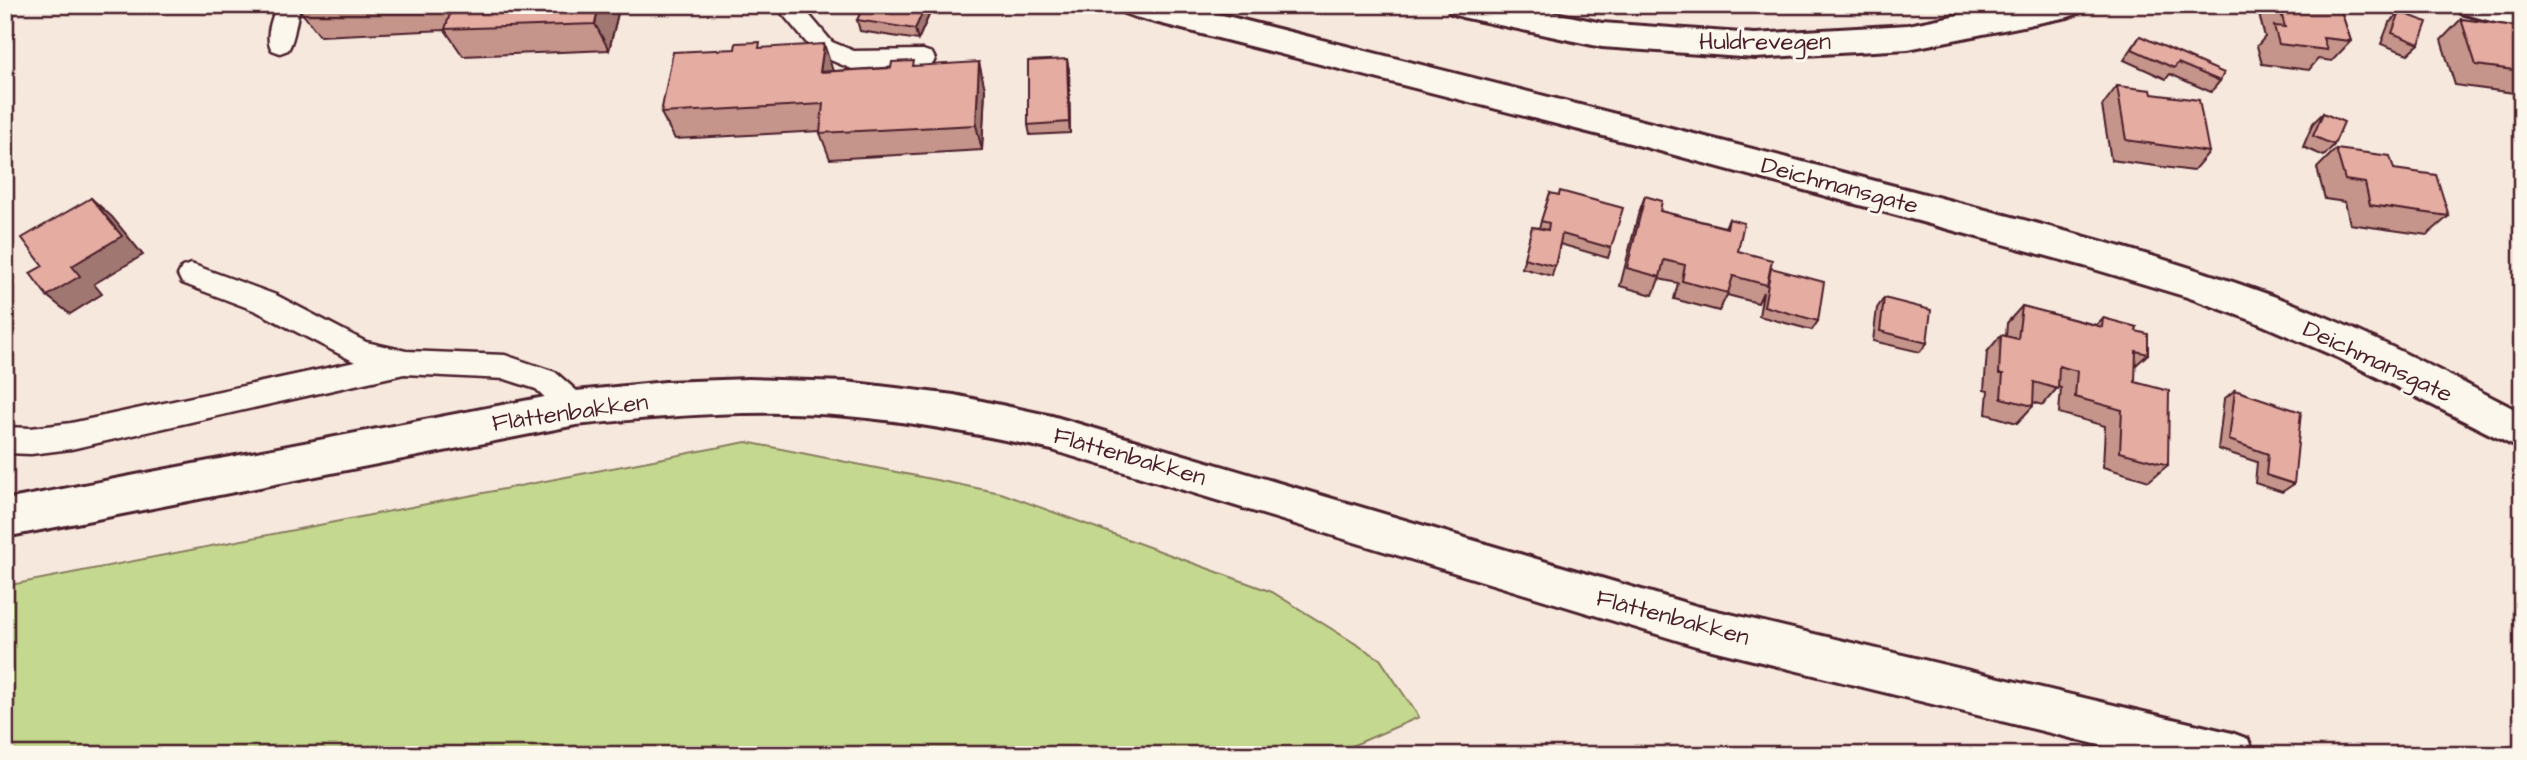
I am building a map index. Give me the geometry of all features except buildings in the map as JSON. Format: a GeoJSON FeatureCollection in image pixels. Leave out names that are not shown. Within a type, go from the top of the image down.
{"type":"FeatureCollection","features":[{"type":"Feature","properties":{"kind":"street","name":"Deichmansgate"},"geometry":{"type":"LineString","coordinates":[[1135,5],[1677,142],[2071,247],[2180,280],[2264,309],[2353,347],[2522,433]]}},
{"type":"Feature","properties":{"kind":"street","name":"Huldrevegen"},"geometry":{"type":"LineString","coordinates":[[1461,5],[1602,35],[1755,46],[1908,37],[2068,5]]}},
{"type":"Feature","properties":{"kind":"street"},"geometry":{"type":"LineString","coordinates":[[2472,5],[2522,17]]}},
{"type":"Feature","properties":{"kind":"street","name":"Flåttenbakken"},"geometry":{"type":"LineString","coordinates":[[5,519],[576,408],[665,398],[749,396],[846,399],[954,412],[1052,433],[1696,626],[2232,755]]}},
{"type":"Feature","properties":{"kind":"lane"},"geometry":{"type":"LineString","coordinates":[[280,44],[283,21],[289,5]]}},
{"type":"Feature","properties":{"kind":"lane"},"geometry":{"type":"LineString","coordinates":[[787,5],[824,48],[852,60],[923,59]]}},
{"type":"Feature","properties":{"kind":"lane"},"geometry":{"type":"LineString","coordinates":[[191,275],[266,303],[360,352],[406,363],[505,367],[545,380],[576,408]]}},
{"type":"Feature","properties":{"kind":"lane"},"geometry":{"type":"LineString","coordinates":[[5,440],[31,441],[71,436],[406,363]]}},
{"type":"Feature","properties":{"kind":"green space"},"geometry":{"type":"Polygon","coordinates":[[[746,442],[1001,493],[1272,592],[1380,659],[1419,717],[1331,755],[5,755],[5,586],[746,442]]]}}]}
